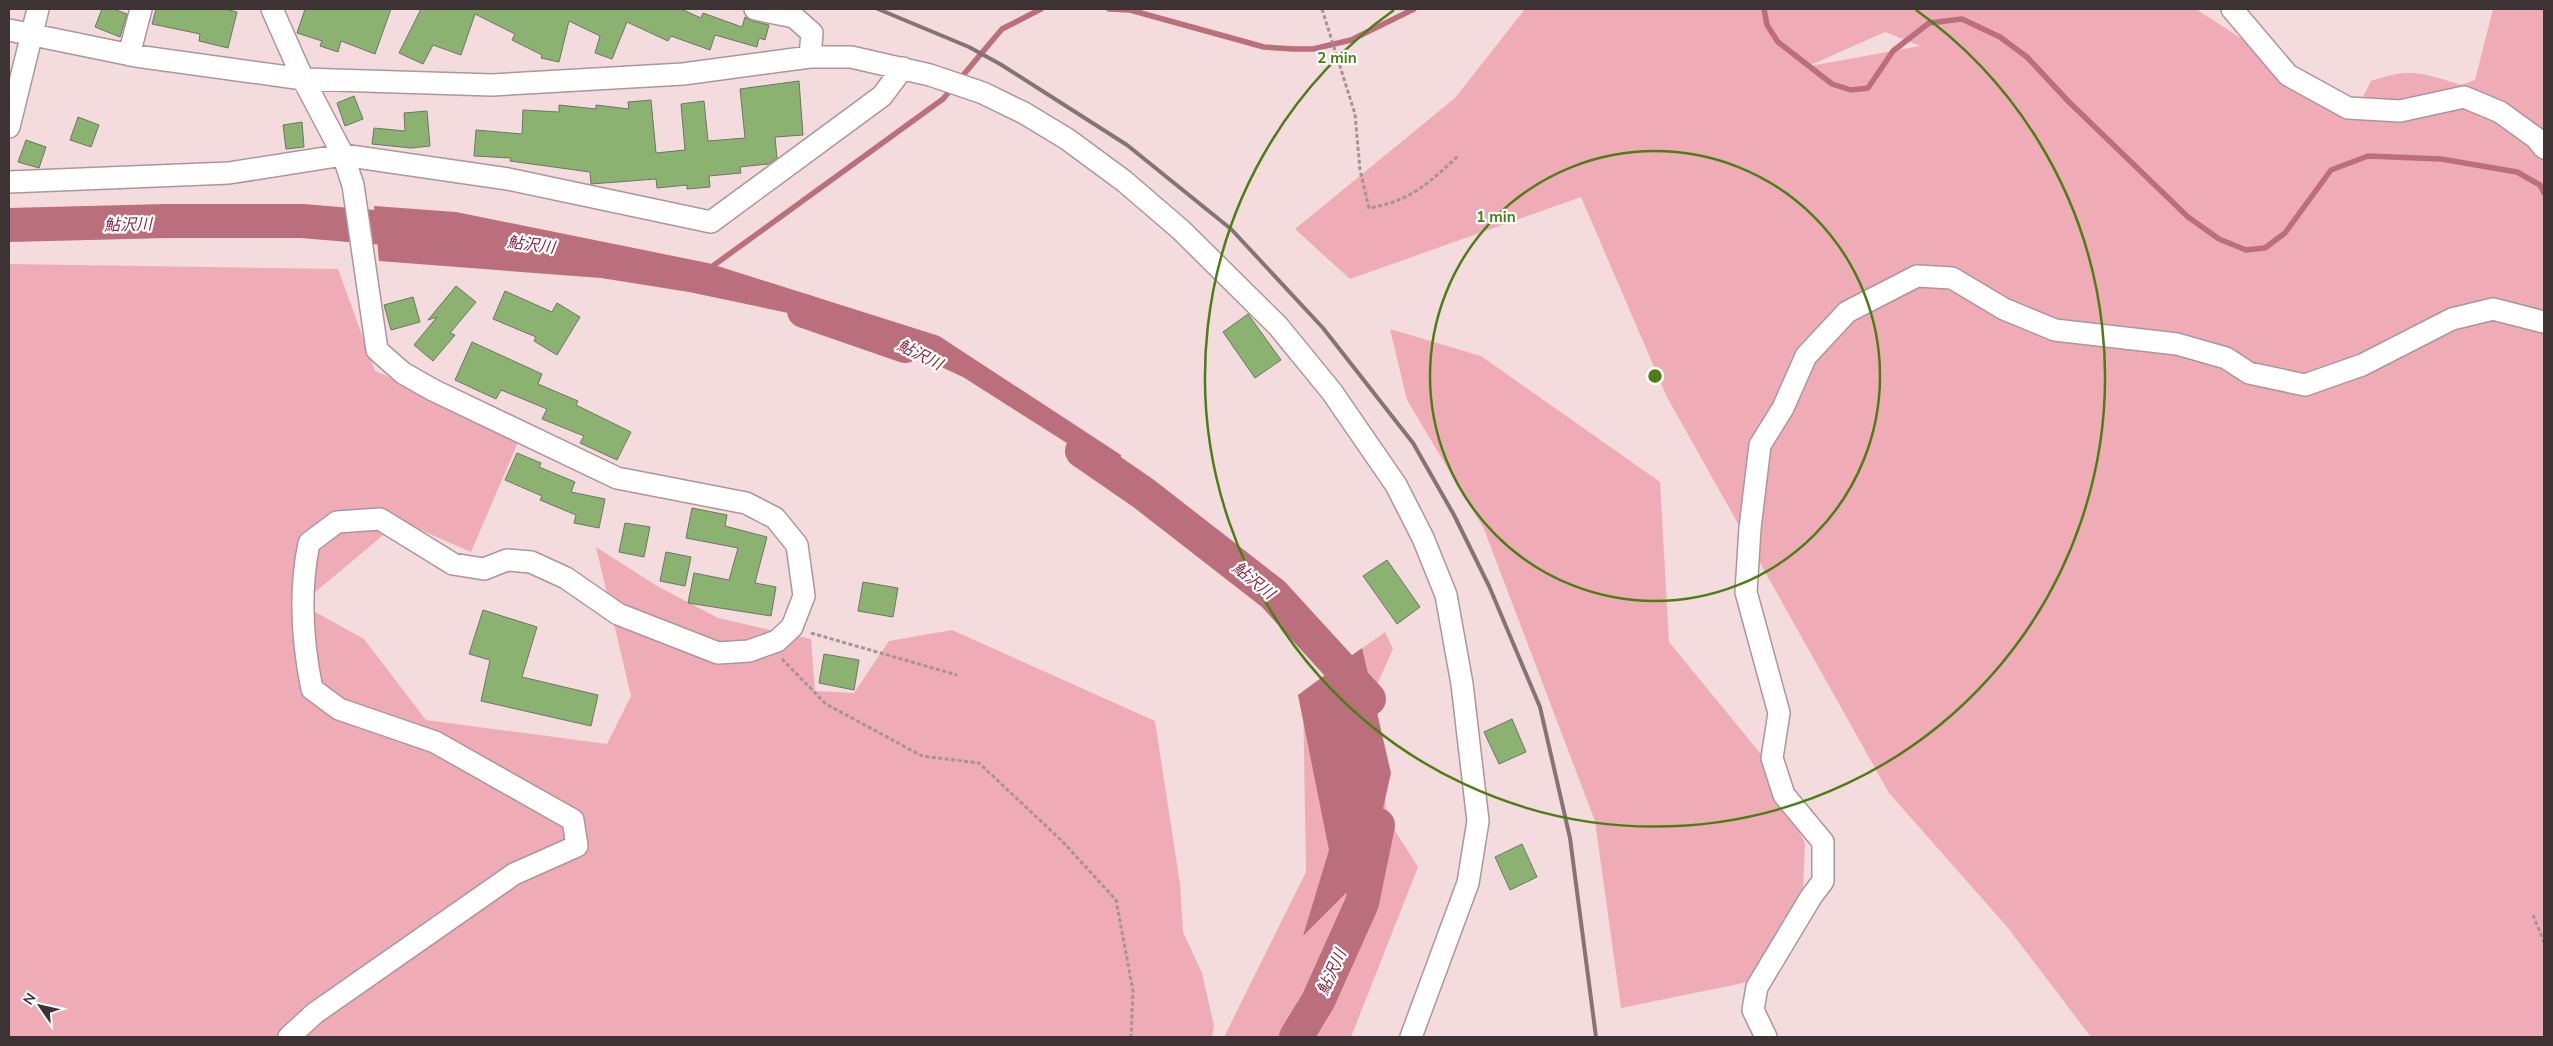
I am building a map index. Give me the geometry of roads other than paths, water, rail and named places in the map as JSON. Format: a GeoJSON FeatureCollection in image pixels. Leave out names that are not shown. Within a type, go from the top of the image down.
{"type":"FeatureCollection","features":[{"type":"Feature","properties":{"kind":"street"},"geometry":{"type":"LineString","coordinates":[[9,127],[38,9]]}},
{"type":"Feature","properties":{"kind":"street"},"geometry":{"type":"LineString","coordinates":[[129,54],[141,9]]}},
{"type":"Feature","properties":{"kind":"street"},"geometry":{"type":"LineString","coordinates":[[272,9],[303,79],[343,155],[353,185],[377,350],[402,373],[433,390],[618,478],[746,502],[775,518],[797,545],[804,596],[792,627],[776,641],[749,652],[718,653],[618,614],[566,578],[532,562],[507,560],[484,569],[453,564],[380,519],[337,522],[308,543],[303,573],[304,649],[312,689],[339,709],[434,742],[572,820],[577,846],[514,874],[315,1013],[289,1037]]}},
{"type":"Feature","properties":{"kind":"street"},"geometry":{"type":"LineString","coordinates":[[755,9],[794,17],[812,33],[810,57]]}},
{"type":"Feature","properties":{"kind":"street"},"geometry":{"type":"LineString","coordinates":[[2232,9],[2288,75],[2348,108],[2400,111],[2464,97],[2500,112],[2536,138],[2544,148]]}},
{"type":"Feature","properties":{"kind":"street"},"geometry":{"type":"LineString","coordinates":[[9,30],[31,36],[129,54],[303,79],[492,85],[683,74],[810,57],[851,57],[930,75],[983,93],[1024,113],[1067,139],[1124,181],[1182,230],[1278,326],[1332,392],[1396,485],[1423,538],[1446,595],[1462,684],[1478,821],[1468,883],[1411,1037]]}},
{"type":"Feature","properties":{"kind":"street"},"geometry":{"type":"LineString","coordinates":[[9,182],[229,173],[343,155],[508,179],[711,222],[882,96],[903,68]]}},
{"type":"Feature","properties":{"kind":"street"},"geometry":{"type":"LineString","coordinates":[[1766,1037],[1753,1010],[1757,987],[1811,897],[1823,881],[1823,842],[1784,795],[1772,758],[1779,713],[1746,592],[1750,528],[1760,445],[1783,408],[1806,356],[1847,312],[1917,276],[1952,278],[2004,309],[2055,330],[2177,344],[2226,358],[2249,372],[2305,384],[2362,365],[2452,319],[2493,309],[2544,322]]}},
{"type":"Feature","properties":{"kind":"water"},"geometry":{"type":"Polygon","coordinates":[[[374,206],[456,212],[708,263],[939,336],[1121,455],[1119,476],[963,377],[855,327],[689,292],[601,278],[379,261],[374,206]]]}},
{"type":"Feature","properties":{"kind":"water"},"geometry":{"type":"Polygon","coordinates":[[[1362,648],[1391,773],[1369,870],[1303,936],[1329,850],[1298,695],[1362,648]]]}},
{"type":"Feature","properties":{"kind":"waterway"},"geometry":{"type":"LineString","coordinates":[[959,80],[1002,29],[1041,9]]}},
{"type":"Feature","properties":{"kind":"waterway"},"geometry":{"type":"LineString","coordinates":[[1109,9],[1130,10],[1264,47],[1294,49],[1313,49],[1351,40],[1414,9]]}},
{"type":"Feature","properties":{"kind":"waterway"},"geometry":{"type":"LineString","coordinates":[[1764,9],[1767,25],[1778,42],[1832,84],[1851,90],[1868,88],[1893,51],[1929,23],[1962,19],[2000,37],[2027,57],[2069,102],[2188,217],[2219,239],[2246,250],[2265,248],[2285,233],[2331,170],[2368,156],[2441,159],[2517,172],[2540,185],[2544,193]]}},
{"type":"Feature","properties":{"kind":"waterway"},"geometry":{"type":"LineString","coordinates":[[710,268],[943,99],[953,87]]}},
{"type":"Feature","properties":{"kind":"waterway","name":"鮎沢川"},"geometry":{"type":"LineString","coordinates":[[9,225],[167,221],[302,221],[421,231]]}},
{"type":"Feature","properties":{"kind":"waterway","name":"鮎沢川"},"geometry":{"type":"LineString","coordinates":[[804,311],[905,346]]}},
{"type":"Feature","properties":{"kind":"waterway","name":"鮎沢川"},"geometry":{"type":"LineString","coordinates":[[1082,451],[1143,493],[1273,594],[1369,699]]}},
{"type":"Feature","properties":{"kind":"waterway","name":"鮎沢川"},"geometry":{"type":"LineString","coordinates":[[1296,1037],[1318,1001],[1362,903],[1378,825]]}},
{"type":"Feature","properties":{"kind":"railway"},"geometry":{"type":"LineString","coordinates":[[878,9],[969,47],[1000,64],[1127,145],[1231,229],[1323,328],[1413,443],[1454,515],[1489,586],[1540,707],[1570,838],[1596,1037]]}}]}
